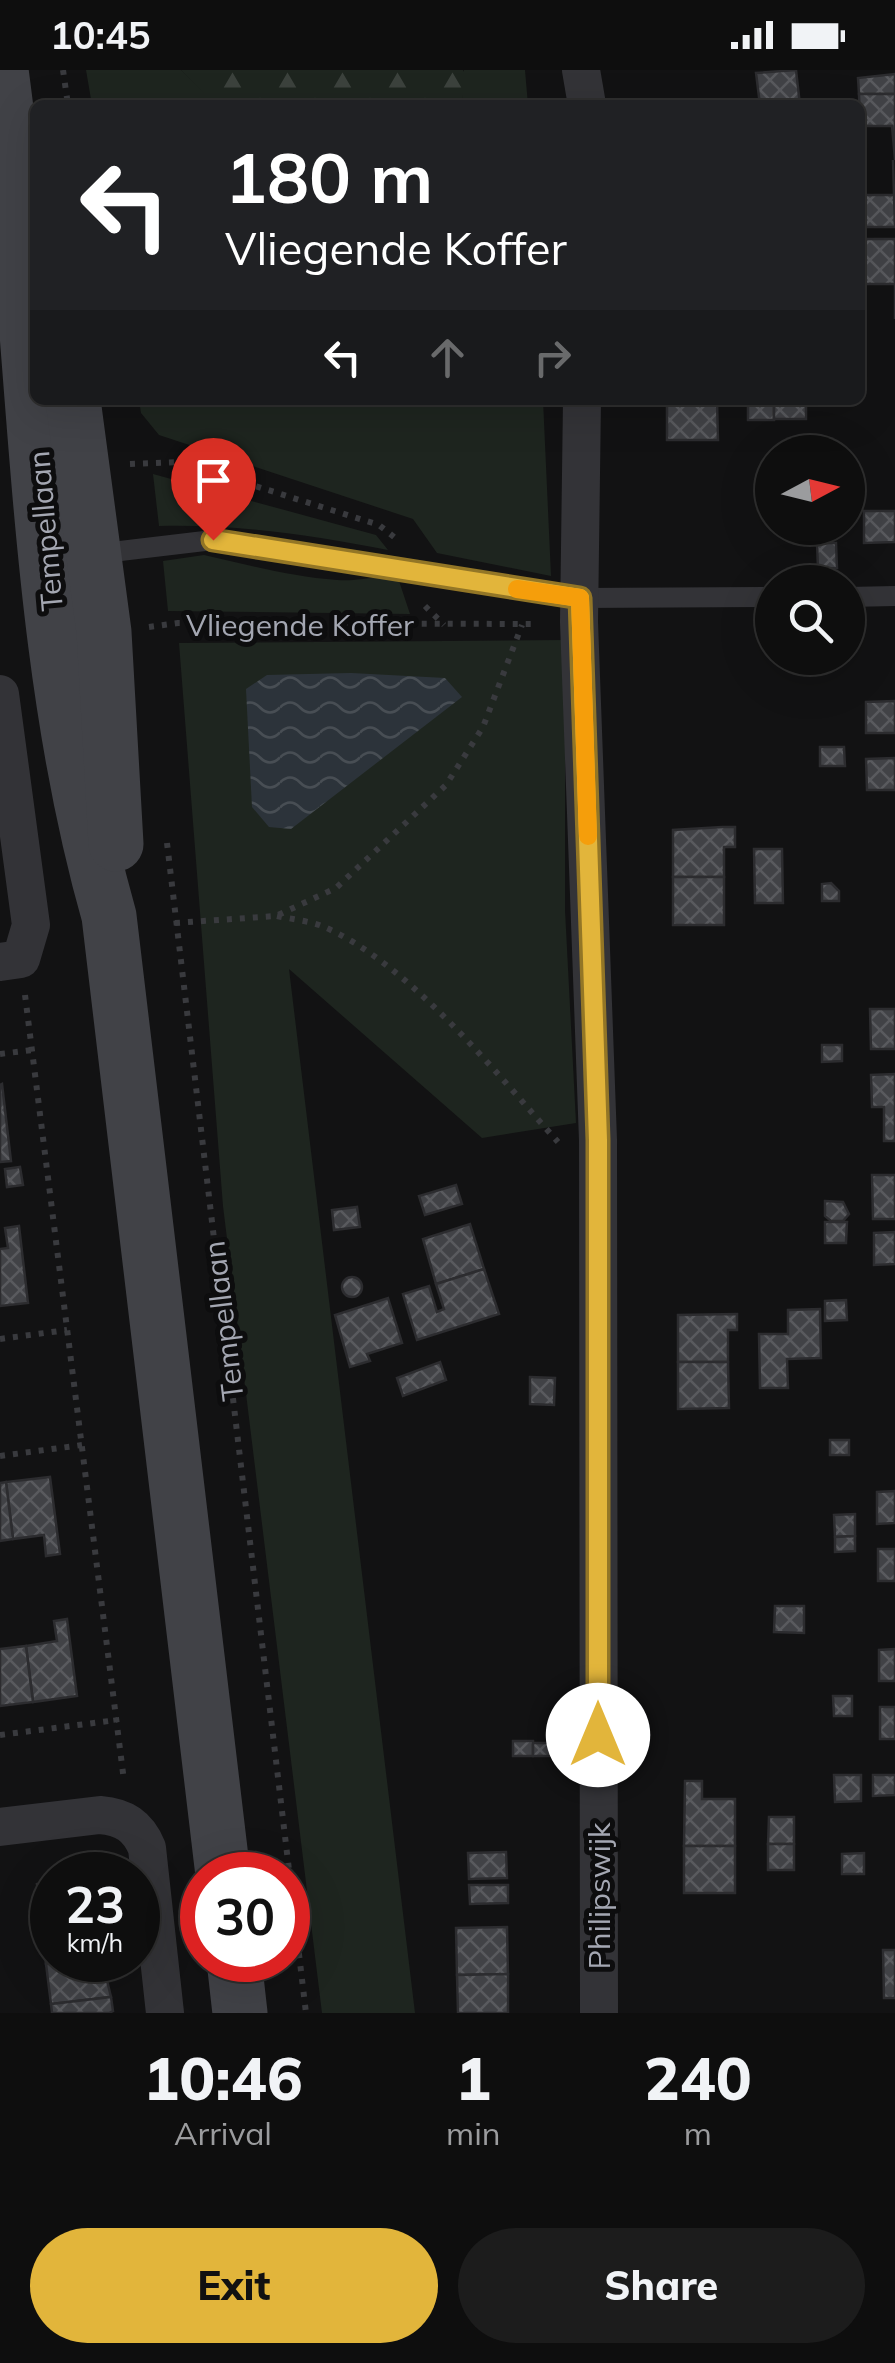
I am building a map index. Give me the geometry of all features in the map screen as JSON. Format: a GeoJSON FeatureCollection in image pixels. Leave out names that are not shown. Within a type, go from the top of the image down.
{"type":"FeatureCollection","features":[{"type":"Feature","properties":{"kind":"main road","name":"Tempellaan"},"geometry":{"type":"LineString","coordinates":[[1,70],[27,224],[30,275]]}},
{"type":"Feature","properties":{"kind":"main road","name":"Tempellaan"},"geometry":{"type":"LineString","coordinates":[[38,405],[47,562],[84,827],[108,916],[221,1852]]}},
{"type":"Feature","properties":{"kind":"main road","name":"Tempellaan"},"geometry":{"type":"LineString","coordinates":[[47,562],[72,405]]}},
{"type":"Feature","properties":{"kind":"main road"},"geometry":{"type":"LineString","coordinates":[[236,1982],[240,2013]]}},
{"type":"Feature","properties":{"kind":"street"},"geometry":{"type":"LineString","coordinates":[[582,70],[585,100]]}},
{"type":"Feature","properties":{"kind":"street","name":"Philipswijk"},"geometry":{"type":"LineString","coordinates":[[582,405],[580,598],[598,1140],[599,2013]]}},
{"type":"Feature","properties":{"kind":"street"},"geometry":{"type":"LineString","coordinates":[[0,694],[31,925],[10,960]]}},
{"type":"Feature","properties":{"kind":"street"},"geometry":{"type":"LineString","coordinates":[[0,1827],[100,1815],[130,1823],[147,1848],[165,2013]]}},
{"type":"Feature","properties":{"kind":"lane","name":"Vliegende Koffer"},"geometry":{"type":"LineString","coordinates":[[47,562],[213,540],[580,598],[755,597]]}},
{"type":"Feature","properties":{"kind":"lane"},"geometry":{"type":"LineString","coordinates":[[865,596],[895,596]]}},
{"type":"Feature","properties":{"kind":"path"},"geometry":{"type":"LineString","coordinates":[[63,70],[67,100]]}},
{"type":"Feature","properties":{"kind":"path","name":"Vliegende Koffer"},"geometry":{"type":"LineString","coordinates":[[125,464],[179,462],[379,526],[398,539],[419,601],[445,626],[178,623],[145,628]]}},
{"type":"Feature","properties":{"kind":"path"},"geometry":{"type":"LineString","coordinates":[[276,916],[336,888],[446,786],[483,727],[522,625]]}},
{"type":"Feature","properties":{"kind":"path","name":"Tempellaan"},"geometry":{"type":"LineString","coordinates":[[165,825],[306,2013]]}},
{"type":"Feature","properties":{"kind":"path"},"geometry":{"type":"LineString","coordinates":[[175,923],[276,916],[322,926],[392,970],[476,1051],[561,1145],[598,1140]]}},
{"type":"Feature","properties":{"kind":"path"},"geometry":{"type":"LineString","coordinates":[[10,960],[32,1050],[130,1823]]}},
{"type":"Feature","properties":{"kind":"path"},"geometry":{"type":"LineString","coordinates":[[0,1054],[32,1050]]}},
{"type":"Feature","properties":{"kind":"path"},"geometry":{"type":"LineString","coordinates":[[0,1339],[67,1330]]}},
{"type":"Feature","properties":{"kind":"path"},"geometry":{"type":"LineString","coordinates":[[0,1456],[82,1446]]}},
{"type":"Feature","properties":{"kind":"path"},"geometry":{"type":"LineString","coordinates":[[0,1735],[116,1720]]}},
{"type":"Feature","properties":{"kind":"green space"},"geometry":{"type":"Polygon","coordinates":[[[86,70],[181,70],[212,100],[91,100],[86,70]]]}},
{"type":"Feature","properties":{"kind":"green space"},"geometry":{"type":"Polygon","coordinates":[[[181,70],[463,70],[465,74],[462,100],[211,100],[181,70]]]}},
{"type":"Feature","properties":{"kind":"green space"},"geometry":{"type":"Polygon","coordinates":[[[464,70],[525,70],[528,100],[462,100],[464,70]]]}},
{"type":"Feature","properties":{"kind":"green space"},"geometry":{"type":"Polygon","coordinates":[[[140,405],[543,405],[551,576],[437,553],[413,519],[159,435],[141,413],[140,405]]]}},
{"type":"Feature","properties":{"kind":"green space"},"geometry":{"type":"Polygon","coordinates":[[[153,474],[376,535],[388,550],[274,532],[159,526],[153,474]]]}},
{"type":"Feature","properties":{"kind":"green space"},"geometry":{"type":"Polygon","coordinates":[[[204,555],[320,578],[399,581],[410,614],[168,611],[163,561],[204,555]]]}},
{"type":"Feature","properties":{"kind":"green space"},"geometry":{"type":"Polygon","coordinates":[[[565,640],[565,910],[576,1123],[482,1138],[289,969],[415,2013],[322,2013],[310,1915],[310,1852],[302,1852],[223,1206],[179,643],[565,640]]]}},
{"type":"Feature","properties":{"kind":"water"},"geometry":{"type":"Polygon","coordinates":[[[351,673],[445,678],[462,697],[291,829],[269,827],[252,807],[246,689],[267,675],[351,673]]]}},
{"type":"Feature","properties":{"kind":"building"},"geometry":{"type":"Polygon","coordinates":[[[796,70],[799,100],[759,100],[756,73],[796,70]]]}},
{"type":"Feature","properties":{"kind":"building"},"geometry":{"type":"Polygon","coordinates":[[[895,74],[895,94],[859,94],[858,78],[895,74]]]}},
{"type":"Feature","properties":{"kind":"building"},"geometry":{"type":"Polygon","coordinates":[[[859,94],[895,94],[895,160],[892,126],[865,126],[865,100],[859,100],[859,94]]]}},
{"type":"Feature","properties":{"kind":"building"},"geometry":{"type":"Polygon","coordinates":[[[893,160],[895,227],[865,227],[865,195],[894,195],[893,160]]]}},
{"type":"Feature","properties":{"kind":"building"},"geometry":{"type":"Polygon","coordinates":[[[865,239],[895,239],[895,284],[865,284],[865,239]]]}},
{"type":"Feature","properties":{"kind":"building"},"geometry":{"type":"Polygon","coordinates":[[[667,405],[717,405],[718,440],[667,440],[667,405]]]}},
{"type":"Feature","properties":{"kind":"building"},"geometry":{"type":"Polygon","coordinates":[[[748,405],[774,405],[774,420],[748,420],[748,405]]]}},
{"type":"Feature","properties":{"kind":"building"},"geometry":{"type":"Polygon","coordinates":[[[774,405],[806,405],[806,419],[774,419],[774,405]]]}},
{"type":"Feature","properties":{"kind":"building"},"geometry":{"type":"Polygon","coordinates":[[[865,511],[895,511],[895,542],[865,543],[865,511]]]}},
{"type":"Feature","properties":{"kind":"building"},"geometry":{"type":"Polygon","coordinates":[[[817,545],[836,545],[837,565],[818,565],[817,545]]]}},
{"type":"Feature","properties":{"kind":"building"},"geometry":{"type":"Polygon","coordinates":[[[895,701],[895,733],[866,733],[866,702],[895,701]]]}},
{"type":"Feature","properties":{"kind":"building"},"geometry":{"type":"Polygon","coordinates":[[[820,747],[844,747],[845,766],[820,766],[820,747]]]}},
{"type":"Feature","properties":{"kind":"building"},"geometry":{"type":"Polygon","coordinates":[[[895,758],[895,790],[867,790],[866,759],[895,758]]]}},
{"type":"Feature","properties":{"kind":"building"},"geometry":{"type":"Polygon","coordinates":[[[735,827],[735,847],[724,847],[724,877],[673,877],[673,830],[735,827]]]}},
{"type":"Feature","properties":{"kind":"building"},"geometry":{"type":"Polygon","coordinates":[[[754,849],[782,849],[783,903],[755,903],[754,849]]]}},
{"type":"Feature","properties":{"kind":"building"},"geometry":{"type":"Polygon","coordinates":[[[673,877],[724,877],[724,925],[673,925],[673,877]]]}},
{"type":"Feature","properties":{"kind":"building"},"geometry":{"type":"Polygon","coordinates":[[[831,883],[839,891],[839,901],[822,901],[822,884],[831,883]]]}},
{"type":"Feature","properties":{"kind":"building"},"geometry":{"type":"Polygon","coordinates":[[[870,1009],[895,1009],[895,1049],[871,1049],[870,1009]]]}},
{"type":"Feature","properties":{"kind":"building"},"geometry":{"type":"Polygon","coordinates":[[[822,1045],[842,1045],[842,1061],[822,1062],[822,1045]]]}},
{"type":"Feature","properties":{"kind":"building"},"geometry":{"type":"Polygon","coordinates":[[[895,1074],[895,1141],[884,1141],[884,1107],[872,1107],[871,1075],[895,1074]]]}},
{"type":"Feature","properties":{"kind":"building"},"geometry":{"type":"Polygon","coordinates":[[[0,1085],[11,1161],[0,1162],[0,1085]]]}},
{"type":"Feature","properties":{"kind":"building"},"geometry":{"type":"Polygon","coordinates":[[[20,1167],[23,1185],[7,1187],[5,1169],[20,1167]]]}},
{"type":"Feature","properties":{"kind":"building"},"geometry":{"type":"Polygon","coordinates":[[[872,1175],[895,1175],[895,1219],[873,1219],[872,1175]]]}},
{"type":"Feature","properties":{"kind":"building"},"geometry":{"type":"Polygon","coordinates":[[[456,1185],[462,1204],[425,1215],[419,1196],[456,1185]]]}},
{"type":"Feature","properties":{"kind":"building"},"geometry":{"type":"Polygon","coordinates":[[[825,1201],[843,1202],[849,1214],[843,1221],[831,1221],[825,1216],[825,1201]]]}},
{"type":"Feature","properties":{"kind":"building"},"geometry":{"type":"Polygon","coordinates":[[[357,1207],[360,1227],[334,1230],[332,1210],[357,1207]]]}},
{"type":"Feature","properties":{"kind":"building"},"geometry":{"type":"Polygon","coordinates":[[[825,1222],[847,1222],[846,1243],[825,1243],[825,1222]]]}},
{"type":"Feature","properties":{"kind":"building"},"geometry":{"type":"Polygon","coordinates":[[[470,1224],[484,1269],[436,1284],[423,1239],[470,1224]]]}},
{"type":"Feature","properties":{"kind":"building"},"geometry":{"type":"Polygon","coordinates":[[[19,1226],[28,1303],[0,1306],[0,1249],[8,1248],[5,1228],[19,1226]]]}},
{"type":"Feature","properties":{"kind":"building"},"geometry":{"type":"Polygon","coordinates":[[[895,1232],[895,1264],[874,1265],[874,1233],[895,1232]]]}},
{"type":"Feature","properties":{"kind":"building"},"geometry":{"type":"Polygon","coordinates":[[[484,1269],[499,1314],[417,1340],[403,1294],[429,1286],[437,1312],[444,1309],[436,1284],[484,1269]]]}},
{"type":"Feature","properties":{"kind":"building"},"geometry":{"type":"Polygon","coordinates":[[[348,1277],[356,1277],[362,1287],[356,1297],[348,1297],[342,1291],[342,1283],[348,1277]]]}},
{"type":"Feature","properties":{"kind":"building"},"geometry":{"type":"Polygon","coordinates":[[[388,1298],[402,1343],[367,1354],[370,1361],[350,1367],[335,1315],[388,1298]]]}},
{"type":"Feature","properties":{"kind":"building"},"geometry":{"type":"Polygon","coordinates":[[[846,1300],[847,1320],[825,1321],[825,1301],[846,1300]]]}},
{"type":"Feature","properties":{"kind":"building"},"geometry":{"type":"Polygon","coordinates":[[[820,1309],[821,1358],[787,1359],[788,1388],[760,1388],[759,1334],[788,1334],[788,1310],[820,1309]]]}},
{"type":"Feature","properties":{"kind":"building"},"geometry":{"type":"Polygon","coordinates":[[[737,1314],[737,1330],[728,1330],[728,1362],[678,1362],[678,1315],[737,1314]]]}},
{"type":"Feature","properties":{"kind":"building"},"geometry":{"type":"Polygon","coordinates":[[[440,1362],[446,1380],[403,1396],[397,1378],[440,1362]]]}},
{"type":"Feature","properties":{"kind":"building"},"geometry":{"type":"Polygon","coordinates":[[[678,1362],[728,1362],[729,1408],[678,1409],[678,1362]]]}},
{"type":"Feature","properties":{"kind":"building"},"geometry":{"type":"Polygon","coordinates":[[[530,1377],[555,1378],[554,1405],[530,1404],[530,1377]]]}},
{"type":"Feature","properties":{"kind":"building"},"geometry":{"type":"Polygon","coordinates":[[[830,1440],[849,1440],[849,1455],[830,1455],[830,1440]]]}},
{"type":"Feature","properties":{"kind":"building"},"geometry":{"type":"Polygon","coordinates":[[[50,1477],[60,1554],[46,1556],[44,1535],[13,1539],[6,1482],[50,1477]]]}},
{"type":"Feature","properties":{"kind":"building"},"geometry":{"type":"Polygon","coordinates":[[[6,1482],[13,1539],[0,1541],[0,1483],[6,1482]]]}},
{"type":"Feature","properties":{"kind":"building"},"geometry":{"type":"Polygon","coordinates":[[[895,1491],[895,1523],[877,1524],[877,1492],[895,1491]]]}},
{"type":"Feature","properties":{"kind":"building"},"geometry":{"type":"Polygon","coordinates":[[[855,1514],[855,1536],[835,1537],[834,1515],[855,1514]]]}},
{"type":"Feature","properties":{"kind":"building"},"geometry":{"type":"Polygon","coordinates":[[[855,1536],[855,1551],[835,1552],[835,1537],[855,1536]]]}},
{"type":"Feature","properties":{"kind":"building"},"geometry":{"type":"Polygon","coordinates":[[[878,1549],[895,1549],[895,1581],[878,1581],[878,1549]]]}},
{"type":"Feature","properties":{"kind":"building"},"geometry":{"type":"Polygon","coordinates":[[[775,1606],[804,1606],[804,1633],[774,1632],[775,1606]]]}},
{"type":"Feature","properties":{"kind":"building"},"geometry":{"type":"Polygon","coordinates":[[[67,1619],[77,1696],[33,1702],[26,1646],[57,1641],[54,1621],[67,1619]]]}},
{"type":"Feature","properties":{"kind":"building"},"geometry":{"type":"Polygon","coordinates":[[[26,1646],[33,1702],[0,1706],[0,1649],[26,1646]]]}},
{"type":"Feature","properties":{"kind":"building"},"geometry":{"type":"Polygon","coordinates":[[[895,1649],[895,1681],[879,1681],[879,1650],[895,1649]]]}},
{"type":"Feature","properties":{"kind":"building"},"geometry":{"type":"Polygon","coordinates":[[[833,1696],[852,1696],[852,1716],[834,1716],[833,1696]]]}},
{"type":"Feature","properties":{"kind":"building"},"geometry":{"type":"Polygon","coordinates":[[[880,1707],[895,1707],[895,1739],[880,1739],[880,1707]]]}},
{"type":"Feature","properties":{"kind":"building"},"geometry":{"type":"Polygon","coordinates":[[[513,1741],[533,1741],[533,1756],[513,1756],[513,1741]]]}},
{"type":"Feature","properties":{"kind":"building"},"geometry":{"type":"Polygon","coordinates":[[[533,1743],[553,1743],[553,1756],[533,1756],[533,1743]]]}},
{"type":"Feature","properties":{"kind":"building"},"geometry":{"type":"Polygon","coordinates":[[[834,1775],[861,1775],[861,1801],[835,1802],[834,1775]]]}},
{"type":"Feature","properties":{"kind":"building"},"geometry":{"type":"Polygon","coordinates":[[[873,1775],[895,1775],[895,1795],[873,1796],[873,1775]]]}},
{"type":"Feature","properties":{"kind":"building"},"geometry":{"type":"Polygon","coordinates":[[[685,1781],[702,1781],[702,1799],[735,1799],[735,1846],[684,1846],[685,1781]]]}},
{"type":"Feature","properties":{"kind":"building"},"geometry":{"type":"Polygon","coordinates":[[[769,1817],[794,1817],[794,1844],[768,1844],[769,1817]]]}},
{"type":"Feature","properties":{"kind":"building"},"geometry":{"type":"Polygon","coordinates":[[[768,1844],[794,1844],[794,1870],[768,1870],[768,1844]]]}},
{"type":"Feature","properties":{"kind":"building"},"geometry":{"type":"Polygon","coordinates":[[[684,1846],[735,1846],[735,1893],[684,1893],[684,1846]]]}},
{"type":"Feature","properties":{"kind":"building"},"geometry":{"type":"Polygon","coordinates":[[[506,1852],[507,1878],[469,1879],[468,1853],[506,1852]]]}},
{"type":"Feature","properties":{"kind":"building"},"geometry":{"type":"Polygon","coordinates":[[[864,1853],[864,1874],[842,1874],[842,1854],[864,1853]]]}},
{"type":"Feature","properties":{"kind":"building"},"geometry":{"type":"Polygon","coordinates":[[[469,1885],[508,1885],[508,1903],[470,1904],[469,1885]]]}},
{"type":"Feature","properties":{"kind":"building"},"geometry":{"type":"Polygon","coordinates":[[[507,1927],[508,1974],[457,1975],[456,1928],[507,1927]]]}},
{"type":"Feature","properties":{"kind":"building"},"geometry":{"type":"Polygon","coordinates":[[[883,1950],[895,1950],[895,1998],[884,1998],[883,1950]]]}},
{"type":"Feature","properties":{"kind":"building"},"geometry":{"type":"Polygon","coordinates":[[[508,1974],[508,2013],[458,2013],[457,1975],[508,1974]]]}},
{"type":"Feature","properties":{"kind":"building"},"geometry":{"type":"Polygon","coordinates":[[[48,1982],[107,1982],[111,1997],[51,2004],[48,1982]]]}},
{"type":"Feature","properties":{"kind":"building"},"geometry":{"type":"Polygon","coordinates":[[[111,1997],[113,2011],[109,2013],[52,2013],[51,2004],[111,1997]]]}},
{"type":"Feature","properties":{"kind":"slow traffic"},"geometry":{"type":"LineString","coordinates":[[517,589],[580,598],[588,836]]}},
{"type":"Feature","properties":{"kind":"route"},"geometry":{"type":"LineString","coordinates":[[213,540],[580,598],[598,1140],[598,1735]]}}]}
